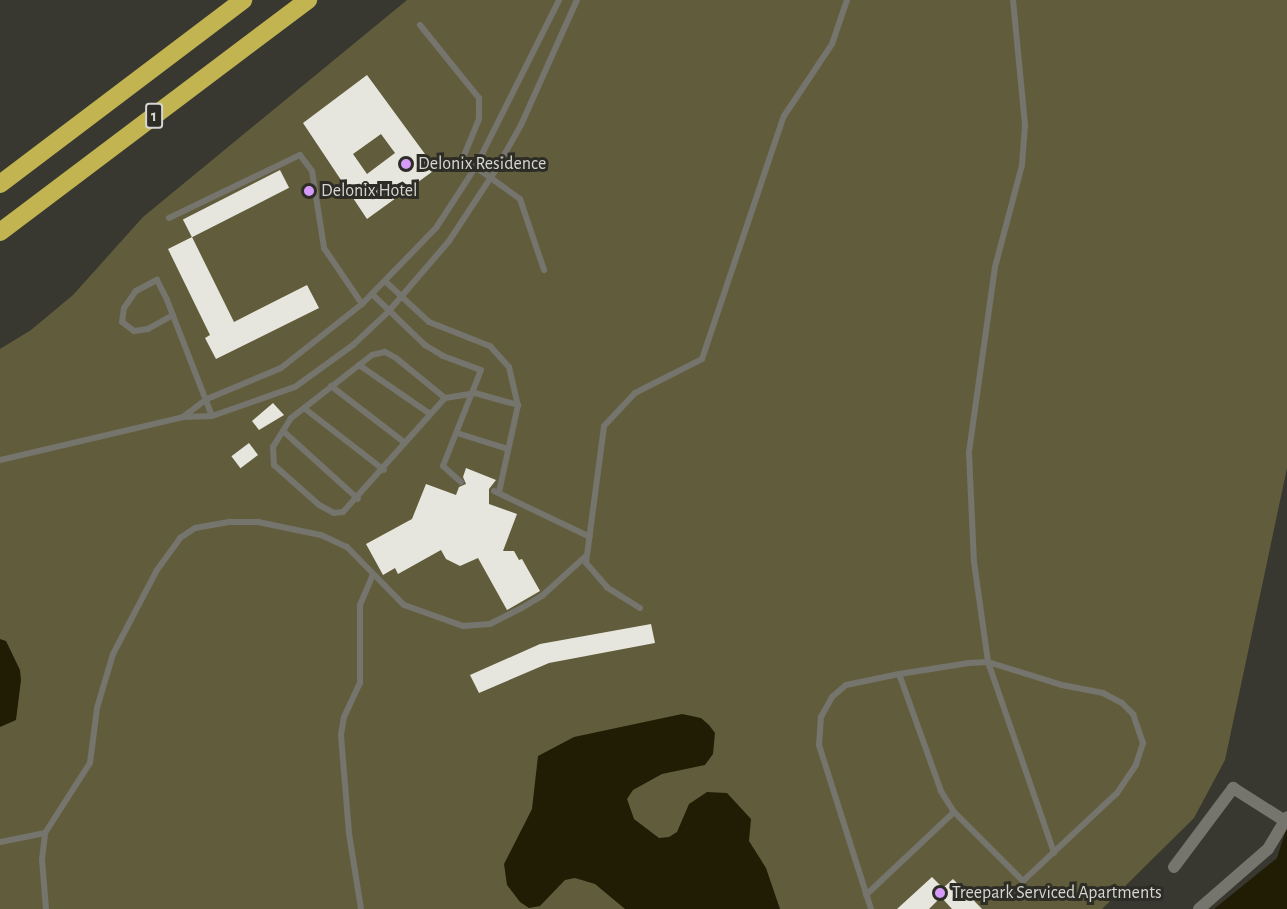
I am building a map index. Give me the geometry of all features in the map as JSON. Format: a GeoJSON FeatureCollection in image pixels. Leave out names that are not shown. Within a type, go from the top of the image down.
{"type":"FeatureCollection","features":[{"type":"Feature","properties":{"kind":"highway","name":"1"},"geometry":{"type":"LineString","coordinates":[[0,184],[243,0]]}},
{"type":"Feature","properties":{"kind":"highway","name":"1"},"geometry":{"type":"LineString","coordinates":[[0,232],[308,0]]}},
{"type":"Feature","properties":{"kind":"street"},"geometry":{"type":"LineString","coordinates":[[1174,867],[1233,788],[1286,819],[1268,849],[1199,909]]}},
{"type":"Feature","properties":{"kind":"lane"},"geometry":{"type":"LineString","coordinates":[[183,417],[207,399],[281,368],[362,304],[436,228],[475,168],[559,0]]}},
{"type":"Feature","properties":{"kind":"lane"},"geometry":{"type":"LineString","coordinates":[[0,460],[183,417],[212,416],[296,387],[353,345],[401,298],[449,241],[492,176],[521,125],[577,0]]}},
{"type":"Feature","properties":{"kind":"lane"},"geometry":{"type":"LineString","coordinates":[[640,608],[589,569],[586,556],[597,498],[598,445],[604,426],[615,410],[635,393],[702,359],[784,116],[832,44],[847,0]]}},
{"type":"Feature","properties":{"kind":"lane"},"geometry":{"type":"LineString","coordinates":[[1013,0],[1025,125],[1022,165],[996,267],[969,453],[974,562],[988,662],[1054,853]]}},
{"type":"Feature","properties":{"kind":"lane"},"geometry":{"type":"LineString","coordinates":[[420,25],[479,98],[479,119],[462,154],[475,168],[492,176],[520,199],[544,270]]}},
{"type":"Feature","properties":{"kind":"lane"},"geometry":{"type":"LineString","coordinates":[[169,218],[300,155],[312,171],[324,248],[362,304]]}},
{"type":"Feature","properties":{"kind":"lane"},"geometry":{"type":"LineString","coordinates":[[173,315],[148,329],[134,331],[122,322],[124,308],[136,291],[152,280],[160,284],[173,315],[207,399],[212,416]]}},
{"type":"Feature","properties":{"kind":"lane"},"geometry":{"type":"LineString","coordinates":[[385,281],[429,322],[490,346],[501,354],[514,383],[518,405],[496,492],[590,537]]}},
{"type":"Feature","properties":{"kind":"lane"},"geometry":{"type":"LineString","coordinates":[[372,294],[388,312],[442,356],[478,366],[482,374],[443,466],[461,482]]}},
{"type":"Feature","properties":{"kind":"lane"},"geometry":{"type":"LineString","coordinates":[[445,398],[385,352],[372,355],[291,418],[273,447],[274,465],[334,513],[343,512],[384,470],[445,398],[475,393],[518,405]]}},
{"type":"Feature","properties":{"kind":"lane"},"geometry":{"type":"LineString","coordinates":[[360,365],[430,414]]}},
{"type":"Feature","properties":{"kind":"lane"},"geometry":{"type":"LineString","coordinates":[[331,386],[405,443]]}},
{"type":"Feature","properties":{"kind":"lane"},"geometry":{"type":"LineString","coordinates":[[304,408],[384,470]]}},
{"type":"Feature","properties":{"kind":"lane"},"geometry":{"type":"LineString","coordinates":[[283,431],[358,499]]}},
{"type":"Feature","properties":{"kind":"lane"},"geometry":{"type":"LineString","coordinates":[[457,433],[508,449]]}},
{"type":"Feature","properties":{"kind":"lane"},"geometry":{"type":"LineString","coordinates":[[46,909],[42,859],[45,833],[90,763],[99,700],[113,654],[157,570],[180,537],[195,528],[258,522],[321,535],[347,547],[373,575],[412,609],[447,623],[477,626],[490,624],[543,595],[586,556]]}},
{"type":"Feature","properties":{"kind":"lane"},"geometry":{"type":"LineString","coordinates":[[361,909],[349,833],[341,735],[344,717],[360,683],[360,605],[373,575]]}},
{"type":"Feature","properties":{"kind":"lane"},"geometry":{"type":"LineString","coordinates":[[871,909],[819,745],[821,717],[832,697],[846,685],[899,674],[988,662],[1062,686],[1103,693],[1122,703],[1139,726],[1143,743],[1136,765],[1117,793],[1026,880],[1018,879],[954,812],[929,766],[899,674]]}},
{"type":"Feature","properties":{"kind":"lane"},"geometry":{"type":"LineString","coordinates":[[866,895],[954,812]]}},
{"type":"Feature","properties":{"kind":"lane"},"geometry":{"type":"LineString","coordinates":[[0,842],[45,833]]}},
{"type":"Feature","properties":{"kind":"shaded area"},"geometry":{"type":"Polygon","coordinates":[[[407,0],[1287,0],[1287,468],[1225,760],[1194,818],[1102,909],[0,909],[0,349],[31,330],[73,295],[143,217],[407,0]]]}},
{"type":"Feature","properties":{"kind":"shaded area"},"geometry":{"type":"Polygon","coordinates":[[[0,639],[6,641],[20,670],[21,680],[16,720],[0,727],[0,639]]]}},
{"type":"Feature","properties":{"kind":"shaded area"},"geometry":{"type":"Polygon","coordinates":[[[682,714],[701,718],[709,725],[715,733],[713,754],[705,765],[662,774],[633,790],[627,799],[634,819],[659,838],[669,837],[677,832],[689,804],[707,792],[727,793],[751,819],[749,841],[766,868],[780,909],[625,909],[595,884],[575,878],[565,880],[540,906],[529,908],[520,902],[507,885],[504,864],[532,809],[538,756],[574,737],[682,714]]]}},
{"type":"Feature","properties":{"kind":"shaded area"},"geometry":{"type":"Polygon","coordinates":[[[1287,826],[1287,909],[1214,909],[1277,858],[1287,826]]]}},
{"type":"Feature","properties":{"kind":"building","name":"Delonix Residence"},"geometry":{"type":"Polygon","coordinates":[[[367,75],[436,169],[367,219],[303,123],[367,75]],[[381,134],[353,154],[367,174],[395,153],[381,134]]]}},
{"type":"Feature","properties":{"kind":"building"},"geometry":{"type":"Polygon","coordinates":[[[280,170],[289,188],[192,237],[183,219],[280,170]]]}},
{"type":"Feature","properties":{"kind":"building"},"geometry":{"type":"Polygon","coordinates":[[[192,237],[234,322],[307,285],[319,308],[216,359],[205,338],[210,335],[168,249],[192,237]]]}},
{"type":"Feature","properties":{"kind":"building"},"geometry":{"type":"Polygon","coordinates":[[[273,403],[284,415],[259,430],[252,421],[273,403]]]}},
{"type":"Feature","properties":{"kind":"building"},"geometry":{"type":"Polygon","coordinates":[[[249,443],[258,455],[240,468],[231,456],[249,443]]]}},
{"type":"Feature","properties":{"kind":"building"},"geometry":{"type":"Polygon","coordinates":[[[466,468],[496,480],[489,489],[489,504],[517,514],[503,551],[514,551],[519,560],[522,559],[540,591],[507,610],[478,558],[460,566],[446,559],[441,550],[398,574],[395,568],[383,575],[366,544],[412,519],[426,484],[456,495],[459,487],[466,484],[463,477],[466,468]]]}},
{"type":"Feature","properties":{"kind":"building"},"geometry":{"type":"Polygon","coordinates":[[[651,624],[655,643],[549,663],[479,693],[470,675],[540,644],[651,624]]]}},
{"type":"Feature","properties":{"kind":"building","name":"Treepark Serviced Apartments"},"geometry":{"type":"Polygon","coordinates":[[[932,877],[943,888],[953,879],[982,909],[952,909],[941,897],[929,909],[897,909],[932,877]]]}},
{"type":"Feature","properties":{"kind":"place","name":"Delonix Residence"},"geometry":{"type":"Point","coordinates":[406,164]}},
{"type":"Feature","properties":{"kind":"place","name":"Delonix Hotel"},"geometry":{"type":"Point","coordinates":[309,191]}},
{"type":"Feature","properties":{"kind":"place","name":"Treepark Serviced Apartments"},"geometry":{"type":"Point","coordinates":[940,893]}}]}
